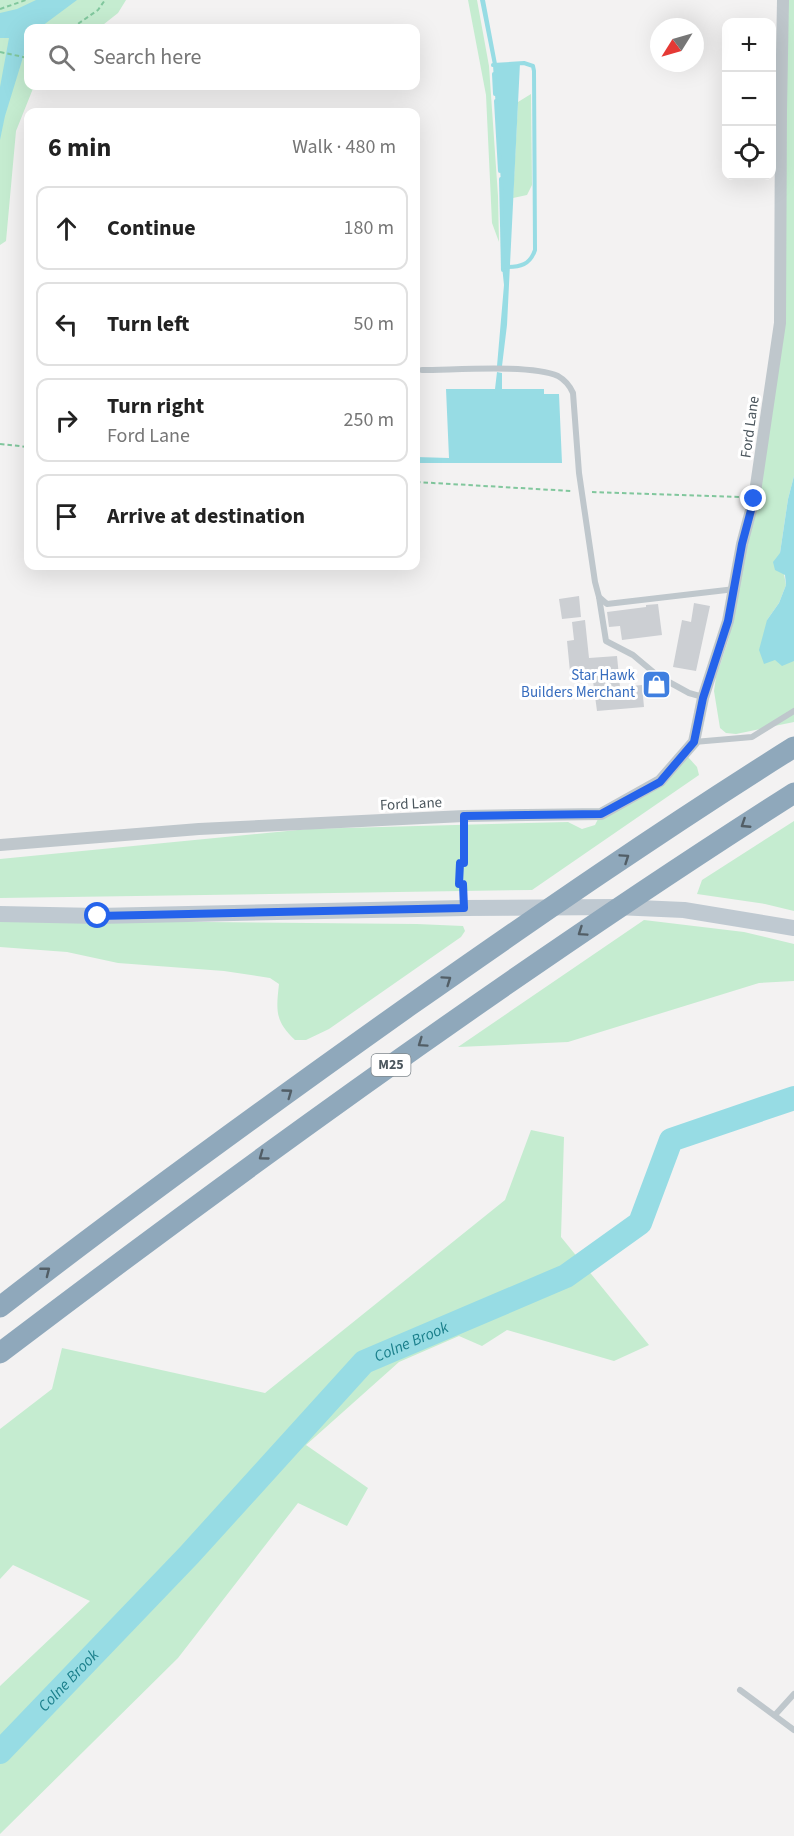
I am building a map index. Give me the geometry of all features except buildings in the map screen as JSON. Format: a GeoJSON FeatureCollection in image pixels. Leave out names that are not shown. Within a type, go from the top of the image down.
{"type":"FeatureCollection","features":[{"type":"Feature","properties":{"kind":"highway","name":"M25"},"geometry":{"type":"LineString","coordinates":[[0,1307],[84,1242],[324,1066],[507,937],[794,747]]}},
{"type":"Feature","properties":{"kind":"highway","name":"M25"},"geometry":{"type":"LineString","coordinates":[[0,1353],[160,1231],[519,974],[794,793]]}},
{"type":"Feature","properties":{"kind":"main road"},"geometry":{"type":"LineString","coordinates":[[0,914],[98,916],[616,907],[684,910],[794,928]]}},
{"type":"Feature","properties":{"kind":"street","name":"Ford Lane"},"geometry":{"type":"LineString","coordinates":[[0,845],[199,829],[464,816],[601,814],[660,782],[694,742],[703,698],[728,621],[742,544],[754,499],[780,323],[780,122],[783,0]]}},
{"type":"Feature","properties":{"kind":"lane"},"geometry":{"type":"LineString","coordinates":[[422,370],[530,370],[560,377],[570,387],[573,393],[579,473],[606,641],[633,655],[658,676],[703,698]]}},
{"type":"Feature","properties":{"kind":"lane"},"geometry":{"type":"LineString","coordinates":[[599,597],[607,604],[735,589]]}},
{"type":"Feature","properties":{"kind":"lane"},"geometry":{"type":"LineString","coordinates":[[694,742],[752,737],[794,711]]}},
{"type":"Feature","properties":{"kind":"lane"},"geometry":{"type":"LineString","coordinates":[[740,1690],[794,1730]]}},
{"type":"Feature","properties":{"kind":"lane"},"geometry":{"type":"LineString","coordinates":[[775,1715],[794,1694]]}},
{"type":"Feature","properties":{"kind":"path"},"geometry":{"type":"LineString","coordinates":[[0,9],[26,0]]}},
{"type":"Feature","properties":{"kind":"path"},"geometry":{"type":"LineString","coordinates":[[78,24],[98,10],[105,0]]}},
{"type":"Feature","properties":{"kind":"path"},"geometry":{"type":"LineString","coordinates":[[0,52],[24,57]]}},
{"type":"Feature","properties":{"kind":"path"},"geometry":{"type":"LineString","coordinates":[[0,444],[24,447]]}},
{"type":"Feature","properties":{"kind":"path"},"geometry":{"type":"LineString","coordinates":[[464,816],[464,863],[460,863],[459,884],[463,884],[464,908]]}},
{"type":"Feature","properties":{"kind":"green space"},"geometry":{"type":"Polygon","coordinates":[[[0,0],[126,0],[118,13],[104,24],[24,24],[24,90],[32,90],[16,131],[6,241],[0,245],[0,0]]]}},
{"type":"Feature","properties":{"kind":"green space"},"geometry":{"type":"Polygon","coordinates":[[[468,0],[477,0],[489,66],[499,242],[492,223],[486,95],[468,0]]]}},
{"type":"Feature","properties":{"kind":"green space"},"geometry":{"type":"Polygon","coordinates":[[[785,0],[794,0],[794,476],[780,553],[786,585],[779,603],[767,620],[775,660],[794,661],[794,722],[736,734],[726,733],[720,728],[714,691],[716,677],[729,638],[782,325],[785,0]]]}},
{"type":"Feature","properties":{"kind":"green space"},"geometry":{"type":"Polygon","coordinates":[[[531,94],[532,185],[527,195],[513,198],[518,102],[531,94]]]}},
{"type":"Feature","properties":{"kind":"green space"},"geometry":{"type":"Polygon","coordinates":[[[688,757],[697,767],[699,775],[532,890],[0,898],[0,859],[308,829],[568,822],[582,829],[595,825],[600,815],[688,757]]]}},
{"type":"Feature","properties":{"kind":"green space"},"geometry":{"type":"Polygon","coordinates":[[[794,821],[794,911],[765,904],[697,894],[702,880],[794,821]]]}},
{"type":"Feature","properties":{"kind":"green space"},"geometry":{"type":"Polygon","coordinates":[[[0,920],[417,924],[463,926],[465,931],[461,937],[329,1029],[306,1040],[295,1040],[280,1021],[277,1009],[279,984],[270,978],[224,971],[118,963],[67,952],[0,947],[0,920]]]}},
{"type":"Feature","properties":{"kind":"green space"},"geometry":{"type":"Polygon","coordinates":[[[644,920],[744,932],[794,944],[794,981],[759,983],[568,1042],[458,1047],[644,920]]]}},
{"type":"Feature","properties":{"kind":"green space"},"geometry":{"type":"Polygon","coordinates":[[[531,1130],[564,1137],[561,1237],[649,1345],[614,1361],[507,1330],[482,1346],[459,1336],[399,1362],[306,1445],[368,1488],[347,1526],[298,1503],[178,1658],[0,1834],[0,1686],[90,1601],[13,1565],[0,1579],[0,1429],[52,1389],[62,1348],[265,1393],[505,1200],[531,1130]]]}},
{"type":"Feature","properties":{"kind":"water"},"geometry":{"type":"Polygon","coordinates":[[[36,0],[77,0],[45,24],[24,24],[24,54],[0,140],[0,87],[9,38],[0,38],[0,13],[17,9],[36,0]]]}},
{"type":"Feature","properties":{"kind":"water"},"geometry":{"type":"Polygon","coordinates":[[[480,0],[485,0],[497,64],[520,63],[507,325],[502,366],[497,366],[504,285],[502,198],[493,65],[480,0]]]}},
{"type":"Feature","properties":{"kind":"water"},"geometry":{"type":"Polygon","coordinates":[[[497,372],[502,373],[502,389],[544,389],[544,394],[559,394],[562,463],[420,463],[420,457],[449,458],[446,389],[495,389],[497,372]]]}},
{"type":"Feature","properties":{"kind":"water"},"geometry":{"type":"Polygon","coordinates":[[[794,476],[794,661],[782,666],[775,660],[764,664],[759,650],[767,620],[779,603],[786,585],[785,575],[775,570],[773,562],[780,553],[794,476]]]}},
{"type":"Feature","properties":{"kind":"waterway"},"geometry":{"type":"LineString","coordinates":[[493,65],[524,63],[533,66],[534,71],[535,250],[524,264],[506,267]]}},
{"type":"Feature","properties":{"kind":"waterway"},"geometry":{"type":"LineString","coordinates":[[494,74],[495,94]]}},
{"type":"Feature","properties":{"kind":"waterway"},"geometry":{"type":"LineString","coordinates":[[496,101],[500,171]]}},
{"type":"Feature","properties":{"kind":"waterway"},"geometry":{"type":"LineString","coordinates":[[501,179],[503,270]]}},
{"type":"Feature","properties":{"kind":"waterway","name":"Colne Brook"},"geometry":{"type":"LineString","coordinates":[[0,1752],[189,1555],[364,1362],[566,1276],[640,1223],[671,1140],[794,1098]]}},
{"type":"Feature","properties":{"kind":"place","name":"Star Hawk Builders Merchant"},"geometry":{"type":"Point","coordinates":[656,684]}},
{"type":"Feature","properties":{"kind":"route"},"geometry":{"type":"LineString","coordinates":[[98,916],[464,908],[463,884],[459,884],[460,863],[464,863],[464,816],[601,814],[660,782],[694,742],[703,698],[728,621],[742,544],[754,499]]}}]}
